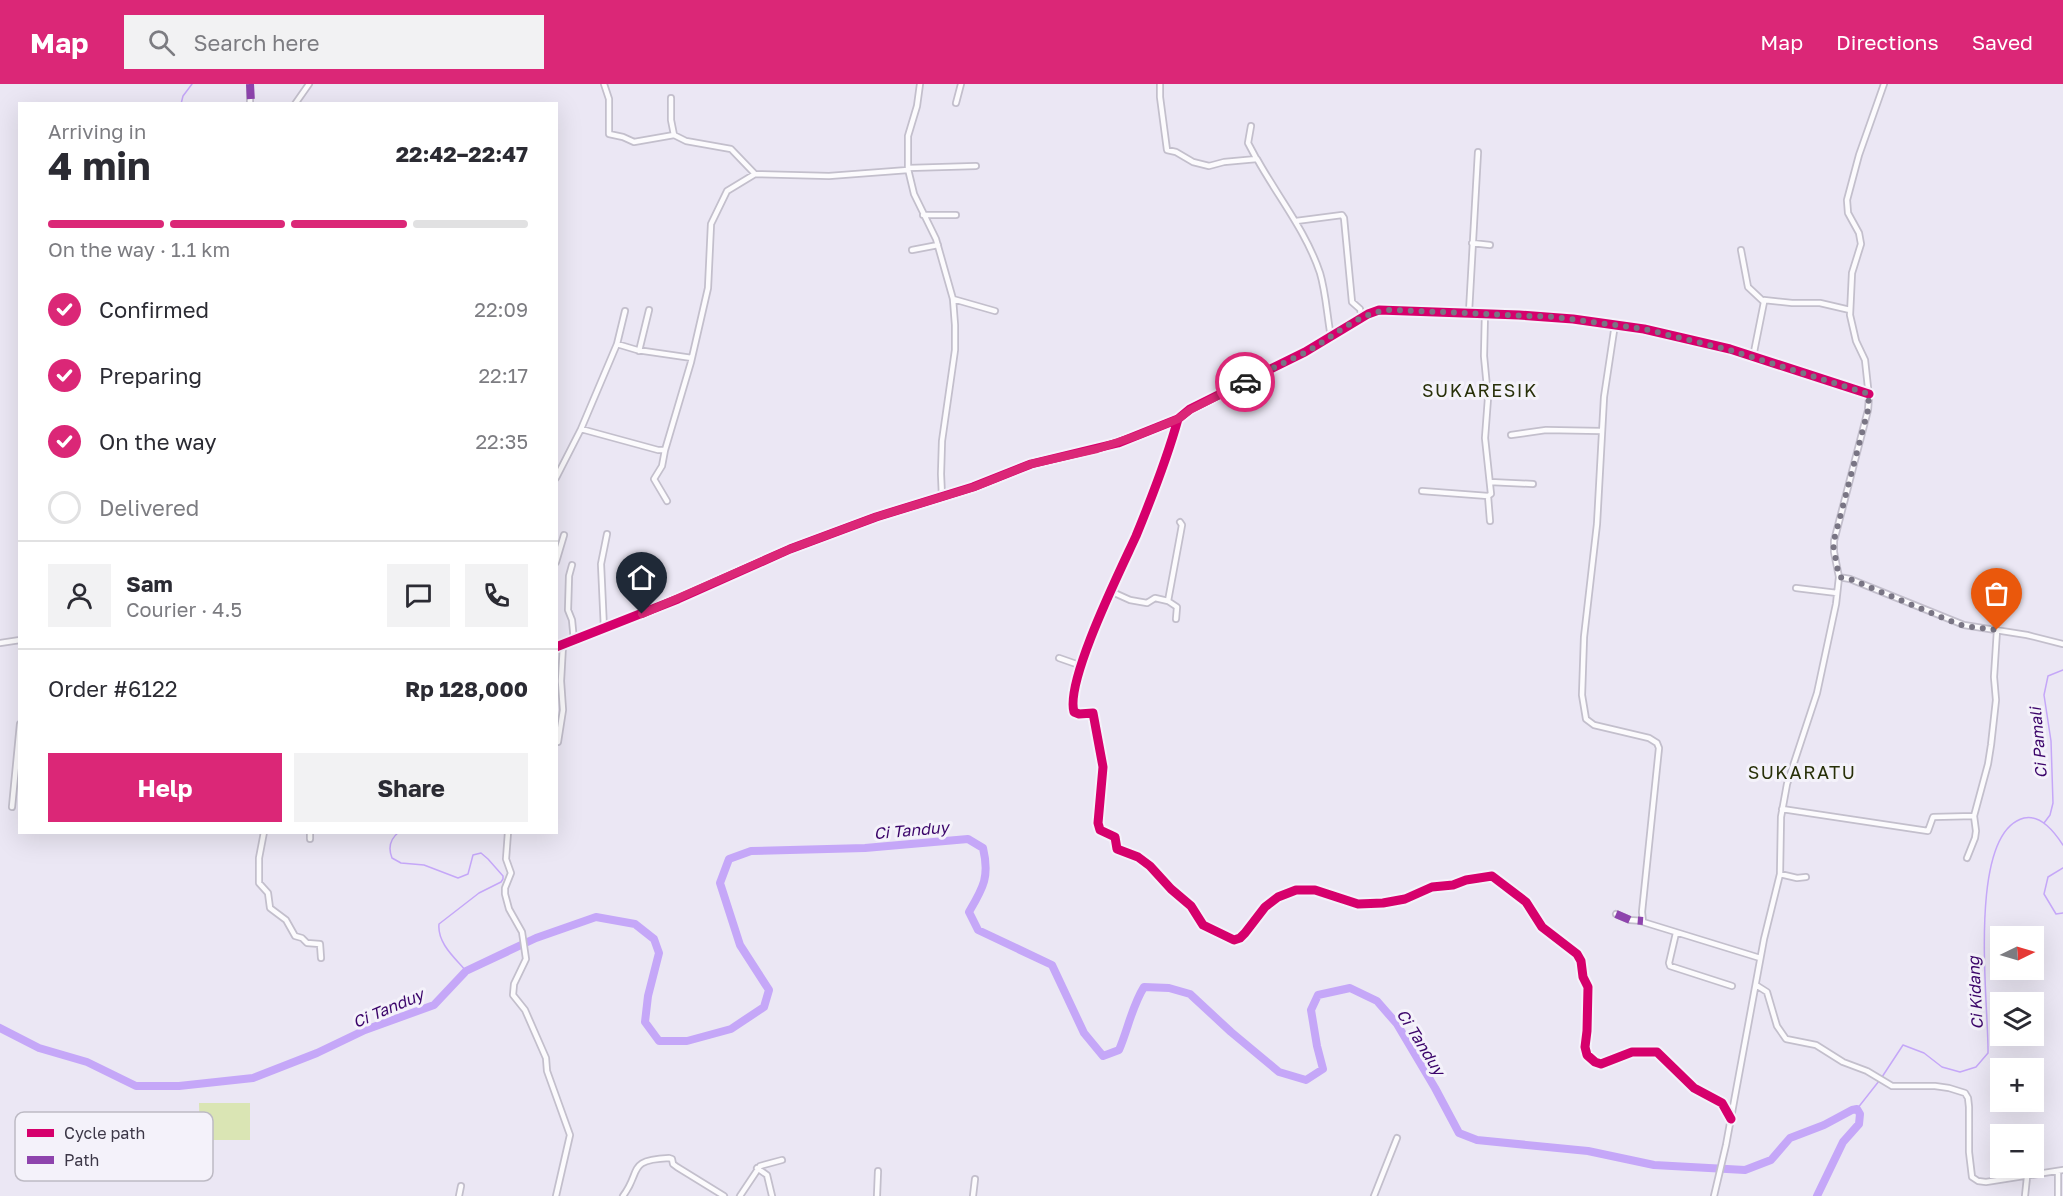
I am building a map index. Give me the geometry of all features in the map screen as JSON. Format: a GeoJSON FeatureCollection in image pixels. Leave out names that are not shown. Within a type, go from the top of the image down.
{"type":"FeatureCollection","features":[{"type":"Feature","properties":{"kind":"street"},"geometry":{"type":"LineString","coordinates":[[250,84],[250,102]]}},
{"type":"Feature","properties":{"kind":"street"},"geometry":{"type":"LineString","coordinates":[[296,102],[309,84]]}},
{"type":"Feature","properties":{"kind":"street"},"geometry":{"type":"LineString","coordinates":[[604,84],[609,99],[609,134],[634,142],[674,135],[702,145],[731,149],[755,174]]}},
{"type":"Feature","properties":{"kind":"street"},"geometry":{"type":"LineString","coordinates":[[920,84],[917,106],[908,136],[908,169],[912,188],[938,245],[953,299],[955,350],[942,441],[940,474],[942,497]]}},
{"type":"Feature","properties":{"kind":"street"},"geometry":{"type":"LineString","coordinates":[[956,104],[961,84]]}},
{"type":"Feature","properties":{"kind":"street"},"geometry":{"type":"LineString","coordinates":[[1160,84],[1167,150],[1176,152],[1193,162],[1209,166],[1256,158]]}},
{"type":"Feature","properties":{"kind":"street"},"geometry":{"type":"LineString","coordinates":[[1714,1196],[1726,1145],[1760,958],[1780,874],[1782,809],[1794,759],[1817,693],[1837,593],[1839,577],[1833,544],[1868,410],[1866,360],[1856,341],[1850,310],[1852,273],[1861,244],[1859,233],[1848,213],[1847,200],[1859,155],[1884,84]]}},
{"type":"Feature","properties":{"kind":"street"},"geometry":{"type":"LineString","coordinates":[[671,98],[674,135]]}},
{"type":"Feature","properties":{"kind":"street"},"geometry":{"type":"LineString","coordinates":[[1251,126],[1248,143],[1296,221],[1321,276],[1331,337]]}},
{"type":"Feature","properties":{"kind":"street"},"geometry":{"type":"LineString","coordinates":[[1468,312],[1479,153]]}},
{"type":"Feature","properties":{"kind":"street"},"geometry":{"type":"LineString","coordinates":[[667,501],[654,479],[662,466],[692,358],[708,288],[711,224],[727,191],[755,174],[829,176],[976,166]]}},
{"type":"Feature","properties":{"kind":"street"},"geometry":{"type":"LineString","coordinates":[[923,214],[956,215]]}},
{"type":"Feature","properties":{"kind":"street"},"geometry":{"type":"LineString","coordinates":[[1296,221],[1342,215],[1352,302],[1360,309],[1362,318]]}},
{"type":"Feature","properties":{"kind":"street"},"geometry":{"type":"LineString","coordinates":[[1472,243],[1490,245]]}},
{"type":"Feature","properties":{"kind":"street"},"geometry":{"type":"LineString","coordinates":[[912,250],[938,245]]}},
{"type":"Feature","properties":{"kind":"street"},"geometry":{"type":"LineString","coordinates":[[1741,250],[1748,287],[1756,296],[1764,300],[1820,303],[1850,310]]}},
{"type":"Feature","properties":{"kind":"street"},"geometry":{"type":"LineString","coordinates":[[953,299],[995,311]]}},
{"type":"Feature","properties":{"kind":"street"},"geometry":{"type":"LineString","coordinates":[[1753,357],[1764,311],[1764,300]]}},
{"type":"Feature","properties":{"kind":"street"},"geometry":{"type":"LineString","coordinates":[[558,646],[678,599],[790,549],[876,517],[942,497],[1031,464],[1118,443],[1178,419],[1190,410],[1305,352],[1373,312],[1383,309],[1566,318],[1615,324],[1709,344],[1869,394]]}},
{"type":"Feature","properties":{"kind":"street"},"geometry":{"type":"LineString","coordinates":[[639,351],[649,310]]}},
{"type":"Feature","properties":{"kind":"street"},"geometry":{"type":"LineString","coordinates":[[558,474],[581,429],[617,344],[625,311]]}},
{"type":"Feature","properties":{"kind":"street"},"geometry":{"type":"LineString","coordinates":[[1485,313],[1484,356],[1488,398],[1485,438],[1491,494],[1488,496],[1490,521]]}},
{"type":"Feature","properties":{"kind":"street"},"geometry":{"type":"LineString","coordinates":[[1615,324],[1601,431],[1597,524],[1584,637],[1583,705],[1588,722],[1649,738],[1657,743],[1660,750],[1654,781],[1643,921]]}},
{"type":"Feature","properties":{"kind":"street"},"geometry":{"type":"LineString","coordinates":[[617,344],[639,351],[692,358]]}},
{"type":"Feature","properties":{"kind":"street"},"geometry":{"type":"LineString","coordinates":[[1178,419],[1170,447],[1139,527],[1110,591],[1074,693],[1073,707],[1077,714],[1093,714],[1103,770],[1098,828],[1114,837],[1120,851],[1138,857],[1150,866],[1191,906],[1203,925],[1236,940],[1245,933],[1265,907],[1278,897],[1302,889],[1315,890],[1358,904],[1383,903],[1405,899],[1432,887],[1453,885],[1491,875],[1526,902],[1542,927],[1579,956],[1583,977],[1588,987],[1587,1031],[1584,1047],[1587,1055],[1601,1064],[1632,1052],[1657,1052],[1694,1088],[1722,1103],[1731,1119]]}},
{"type":"Feature","properties":{"kind":"street"},"geometry":{"type":"LineString","coordinates":[[581,429],[665,450]]}},
{"type":"Feature","properties":{"kind":"street"},"geometry":{"type":"LineString","coordinates":[[1511,435],[1546,430],[1601,431]]}},
{"type":"Feature","properties":{"kind":"street"},"geometry":{"type":"LineString","coordinates":[[1490,482],[1533,484]]}},
{"type":"Feature","properties":{"kind":"street"},"geometry":{"type":"LineString","coordinates":[[1422,491],[1488,496]]}},
{"type":"Feature","properties":{"kind":"street"},"geometry":{"type":"LineString","coordinates":[[1168,601],[1182,525],[1180,522]]}},
{"type":"Feature","properties":{"kind":"street"},"geometry":{"type":"LineString","coordinates":[[604,629],[601,564],[607,534]]}},
{"type":"Feature","properties":{"kind":"street"},"geometry":{"type":"LineString","coordinates":[[558,555],[564,535]]}},
{"type":"Feature","properties":{"kind":"street"},"geometry":{"type":"LineString","coordinates":[[572,565],[568,584],[568,607],[574,641]]}},
{"type":"Feature","properties":{"kind":"street"},"geometry":{"type":"LineString","coordinates":[[1839,577],[1850,579],[1964,626],[2027,635],[2063,644]]}},
{"type":"Feature","properties":{"kind":"street"},"geometry":{"type":"LineString","coordinates":[[1796,588],[1837,593]]}},
{"type":"Feature","properties":{"kind":"street"},"geometry":{"type":"LineString","coordinates":[[1110,591],[1130,600],[1144,603],[1155,598],[1168,601],[1177,607],[1176,619]]}},
{"type":"Feature","properties":{"kind":"street"},"geometry":{"type":"LineString","coordinates":[[1967,858],[1976,831],[1974,816],[1988,764],[1995,712],[1994,677],[1997,630]]}},
{"type":"Feature","properties":{"kind":"street"},"geometry":{"type":"LineString","coordinates":[[0,643],[18,640]]}},
{"type":"Feature","properties":{"kind":"street"},"geometry":{"type":"LineString","coordinates":[[558,742],[563,710],[561,681],[563,645]]}},
{"type":"Feature","properties":{"kind":"street"},"geometry":{"type":"LineString","coordinates":[[1059,658],[1082,666]]}},
{"type":"Feature","properties":{"kind":"street"},"geometry":{"type":"LineString","coordinates":[[558,707],[563,710]]}},
{"type":"Feature","properties":{"kind":"street"},"geometry":{"type":"LineString","coordinates":[[12,807],[18,745]]}},
{"type":"Feature","properties":{"kind":"street"},"geometry":{"type":"LineString","coordinates":[[1782,809],[1928,831],[1934,817],[1974,816]]}},
{"type":"Feature","properties":{"kind":"street"},"geometry":{"type":"LineString","coordinates":[[264,834],[259,858],[259,883],[268,893],[270,908],[286,920],[295,936],[307,943],[320,944],[321,958]]}},
{"type":"Feature","properties":{"kind":"street"},"geometry":{"type":"LineString","coordinates":[[310,834],[310,839]]}},
{"type":"Feature","properties":{"kind":"street"},"geometry":{"type":"LineString","coordinates":[[508,834],[506,859],[511,873],[505,894],[509,909],[522,932],[526,959],[514,984],[513,995],[525,1010],[546,1058],[549,1077],[570,1135],[556,1196]]}},
{"type":"Feature","properties":{"kind":"street"},"geometry":{"type":"LineString","coordinates":[[1780,874],[1797,878],[1806,877]]}},
{"type":"Feature","properties":{"kind":"street"},"geometry":{"type":"LineString","coordinates":[[1616,914],[1760,958]]}},
{"type":"Feature","properties":{"kind":"street"},"geometry":{"type":"LineString","coordinates":[[1676,933],[1670,966],[1732,986]]}},
{"type":"Feature","properties":{"kind":"street"},"geometry":{"type":"LineString","coordinates":[[1756,985],[1767,992],[1777,1026],[1786,1039],[1816,1045],[1851,1067],[1864,1070],[1888,1084],[1899,1087],[1935,1086],[1965,1093],[1969,1103],[1969,1152],[1973,1179],[1986,1182],[2019,1178]]}},
{"type":"Feature","properties":{"kind":"street"},"geometry":{"type":"LineString","coordinates":[[1374,1196],[1397,1138]]}},
{"type":"Feature","properties":{"kind":"street"},"geometry":{"type":"LineString","coordinates":[[623,1196],[633,1173],[641,1164],[649,1160],[669,1158],[677,1167],[724,1196]]}},
{"type":"Feature","properties":{"kind":"street"},"geometry":{"type":"LineString","coordinates":[[740,1196],[758,1168],[765,1163],[782,1160]]}},
{"type":"Feature","properties":{"kind":"street"},"geometry":{"type":"LineString","coordinates":[[758,1168],[766,1175],[772,1196]]}},
{"type":"Feature","properties":{"kind":"street"},"geometry":{"type":"LineString","coordinates":[[877,1196],[878,1171]]}},
{"type":"Feature","properties":{"kind":"street"},"geometry":{"type":"LineString","coordinates":[[2044,1174],[2061,1171],[2058,1196]]}},
{"type":"Feature","properties":{"kind":"street"},"geometry":{"type":"LineString","coordinates":[[2025,1196],[2027,1178]]}},
{"type":"Feature","properties":{"kind":"street"},"geometry":{"type":"LineString","coordinates":[[973,1196],[975,1179]]}},
{"type":"Feature","properties":{"kind":"street"},"geometry":{"type":"LineString","coordinates":[[459,1196],[461,1186]]}},
{"type":"Feature","properties":{"kind":"green space"},"geometry":{"type":"Polygon","coordinates":[[[199,1103],[250,1103],[250,1140],[213,1140],[213,1112],[199,1112],[199,1103]]]}},
{"type":"Feature","properties":{"kind":"waterway"},"geometry":{"type":"LineString","coordinates":[[182,102],[192,84]]}},
{"type":"Feature","properties":{"kind":"waterway","name":"Ci Pamali"},"geometry":{"type":"LineString","coordinates":[[2044,823],[2050,815],[2053,803],[2051,741],[2044,695],[2048,676],[2063,670]]}},
{"type":"Feature","properties":{"kind":"waterway","name":"Ci Kidang"},"geometry":{"type":"LineString","coordinates":[[1882,1077],[1903,1045],[1924,1053],[1942,1067],[1960,1072],[1976,1067],[1988,1053],[1985,924],[1987,887],[1994,855],[2006,831],[2024,818],[2042,822],[2052,830],[2063,845]]}},
{"type":"Feature","properties":{"kind":"waterway"},"geometry":{"type":"LineString","coordinates":[[397,834],[392,841],[390,851],[392,858],[401,863],[424,865],[458,878],[468,874],[473,855],[481,853],[503,876],[501,882],[479,893],[439,924],[444,944],[466,971]]}},
{"type":"Feature","properties":{"kind":"waterway","name":"Ci Tanduy"},"geometry":{"type":"LineString","coordinates":[[0,1028],[39,1048],[87,1062],[136,1086],[179,1086],[253,1078],[317,1053],[365,1030],[434,1005],[466,971],[536,938],[596,917],[635,924],[654,939],[659,953],[648,996],[645,1022],[659,1041],[687,1041],[731,1029],[764,1007],[769,990],[740,945],[720,883],[729,859],[751,851],[865,848],[968,839],[983,848],[986,867],[984,882],[969,912],[978,930],[1052,965],[1084,1033],[1103,1056],[1119,1050],[1136,1002],[1144,987],[1169,988],[1190,994],[1279,1072],[1306,1080],[1323,1069],[1311,1010],[1318,995],[1350,988],[1377,1001],[1397,1024],[1459,1133],[1477,1140],[1588,1151],[1654,1165],[1745,1170],[1771,1160],[1790,1138],[1857,1109],[1860,1114],[1859,1124],[1843,1142],[1817,1196]]}},
{"type":"Feature","properties":{"kind":"waterway","name":"Ci Kidang"},"geometry":{"type":"LineString","coordinates":[[2063,868],[2048,877],[2044,894],[2056,914],[2063,913]]}},
{"type":"Feature","properties":{"kind":"waterway","name":"Ci Kidang"},"geometry":{"type":"LineString","coordinates":[[1857,1109],[1879,1081]]}},
{"type":"Feature","properties":{"kind":"marked path"},"geometry":{"type":"LineString","coordinates":[[250,84],[251,102]]}},
{"type":"Feature","properties":{"kind":"marked path"},"geometry":{"type":"LineString","coordinates":[[1616,914],[1630,920],[1643,921]]}},
{"type":"Feature","properties":{"kind":"cycle path"},"geometry":{"type":"LineString","coordinates":[[558,646],[678,599],[790,549],[876,517],[973,487],[1031,464],[1118,443],[1178,419],[1190,409],[1305,352],[1368,314],[1379,310],[1519,315],[1573,319],[1644,329],[1730,349],[1869,394]]}},
{"type":"Feature","properties":{"kind":"cycle path"},"geometry":{"type":"LineString","coordinates":[[1178,419],[1148,507],[1086,651],[1073,697],[1074,712],[1093,713],[1103,767],[1098,823],[1100,830],[1115,837],[1117,849],[1138,857],[1150,866],[1191,906],[1203,925],[1234,940],[1245,933],[1265,907],[1278,897],[1296,890],[1315,890],[1358,904],[1383,903],[1405,899],[1432,887],[1453,885],[1466,880],[1492,876],[1526,902],[1542,927],[1577,954],[1581,961],[1583,977],[1588,987],[1585,1047],[1587,1055],[1601,1064],[1632,1052],[1657,1052],[1694,1088],[1722,1103],[1731,1119]]}},
{"type":"Feature","properties":{"kind":"way so far"},"geometry":{"type":"LineString","coordinates":[[1245,382],[1305,352],[1368,314],[1383,309],[1555,317],[1644,329],[1730,350],[1869,394],[1868,410],[1833,544],[1839,577],[1850,579],[1964,626],[1997,630]]}},
{"type":"Feature","properties":{"kind":"district","name":"SUKARESIK"},"geometry":{"type":"Point","coordinates":[1480,391]}},
{"type":"Feature","properties":{"kind":"district","name":"SUKARATU"},"geometry":{"type":"Point","coordinates":[1802,773]}},
{"type":"Feature","properties":{"kind":"route"},"geometry":{"type":"LineString","coordinates":[[642,614],[790,549],[876,517],[974,487],[1031,464],[1118,443],[1178,419],[1190,410],[1245,382]]}}]}
